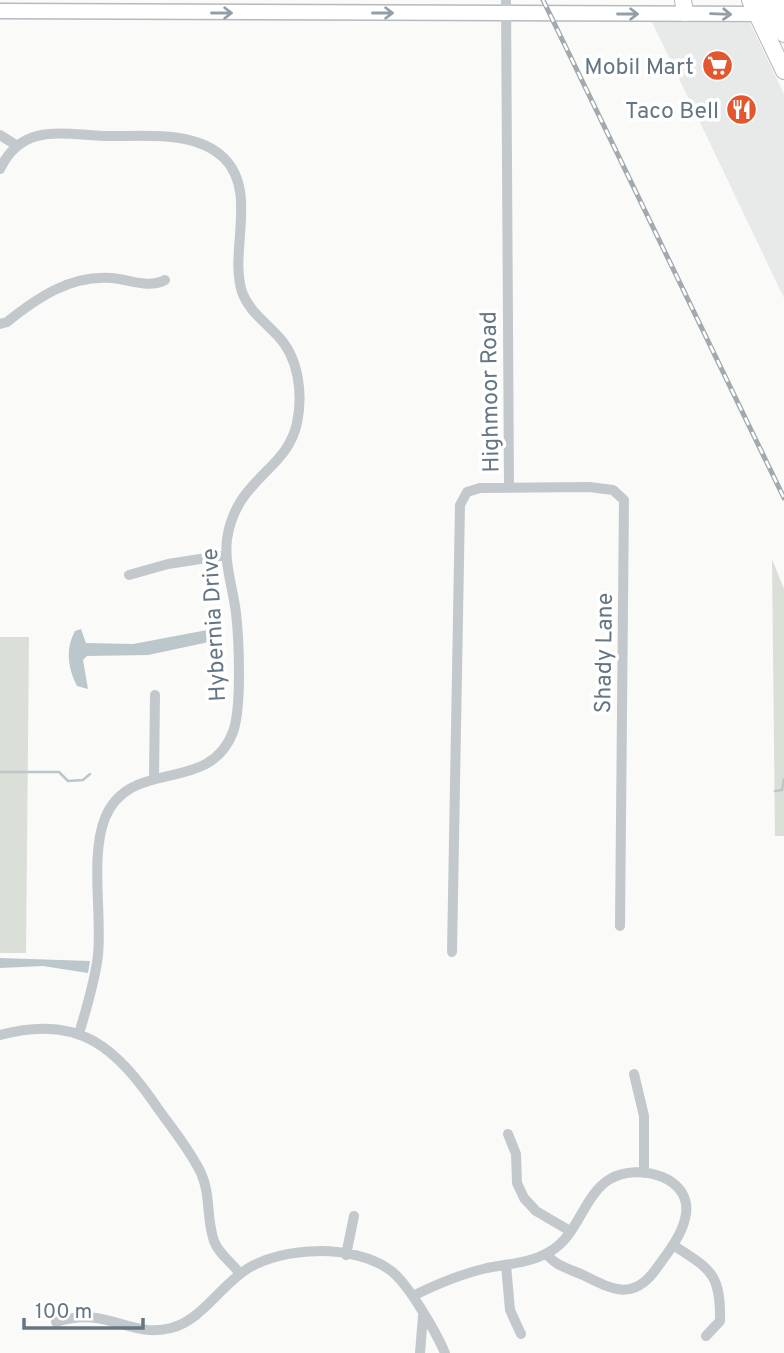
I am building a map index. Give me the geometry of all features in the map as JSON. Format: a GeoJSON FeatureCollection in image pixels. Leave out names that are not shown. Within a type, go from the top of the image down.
{"type":"FeatureCollection","features":[{"type":"Feature","properties":{"kind":"highway"},"geometry":{"type":"LineString","coordinates":[[749,0],[784,71]]}},
{"type":"Feature","properties":{"kind":"highway"},"geometry":{"type":"LineString","coordinates":[[776,7],[784,34]]}},
{"type":"Feature","properties":{"kind":"main road"},"geometry":{"type":"LineString","coordinates":[[749,0],[776,7]]}},
{"type":"Feature","properties":{"kind":"main road"},"geometry":{"type":"LineString","coordinates":[[0,11],[154,6],[684,7],[757,15],[776,7]]}},
{"type":"Feature","properties":{"kind":"street","name":"Highmoor Road"},"geometry":{"type":"LineString","coordinates":[[452,952],[460,505],[467,492],[509,487],[506,7]]}},
{"type":"Feature","properties":{"kind":"street"},"geometry":{"type":"LineString","coordinates":[[0,135],[16,145],[0,169]]}},
{"type":"Feature","properties":{"kind":"street","name":"Hybernia Drive"},"geometry":{"type":"LineString","coordinates":[[16,145],[38,135],[198,142],[224,158],[238,184],[238,260],[243,294],[256,315],[277,334],[291,354],[299,382],[299,414],[285,450],[244,493],[232,520],[226,555],[236,625],[236,716],[226,744],[213,760],[194,772],[154,778],[125,792],[104,822],[99,846],[97,961],[79,1034]]}},
{"type":"Feature","properties":{"kind":"street"},"geometry":{"type":"LineString","coordinates":[[0,324],[7,322],[42,295],[75,282],[111,278],[150,284],[165,280]]}},
{"type":"Feature","properties":{"kind":"street","name":"Shady Lane"},"geometry":{"type":"LineString","coordinates":[[509,487],[613,490],[624,500],[620,926]]}},
{"type":"Feature","properties":{"kind":"street"},"geometry":{"type":"LineString","coordinates":[[129,575],[168,564],[226,555]]}},
{"type":"Feature","properties":{"kind":"street"},"geometry":{"type":"LineString","coordinates":[[154,778],[155,695]]}},
{"type":"Feature","properties":{"kind":"street"},"geometry":{"type":"LineString","coordinates":[[0,1035],[46,1030],[79,1034],[115,1054],[132,1072],[192,1156],[210,1204],[216,1245],[240,1274]]}},
{"type":"Feature","properties":{"kind":"street"},"geometry":{"type":"LineString","coordinates":[[634,1074],[645,1116],[644,1173]]}},
{"type":"Feature","properties":{"kind":"street"},"geometry":{"type":"LineString","coordinates":[[508,1134],[516,1154],[517,1183],[524,1198],[536,1211],[570,1231]]}},
{"type":"Feature","properties":{"kind":"street"},"geometry":{"type":"LineString","coordinates":[[413,1296],[461,1275],[547,1254],[570,1231],[610,1178],[644,1173],[667,1177],[678,1187],[685,1200],[685,1220],[673,1245],[643,1284],[631,1290],[618,1291],[555,1263],[547,1254]]}},
{"type":"Feature","properties":{"kind":"street"},"geometry":{"type":"LineString","coordinates":[[346,1255],[354,1216]]}},
{"type":"Feature","properties":{"kind":"street"},"geometry":{"type":"LineString","coordinates":[[673,1245],[708,1268],[719,1286],[720,1321],[706,1336]]}},
{"type":"Feature","properties":{"kind":"street"},"geometry":{"type":"LineString","coordinates":[[56,1322],[87,1315],[148,1331],[168,1329],[184,1323],[199,1312],[240,1274],[280,1254],[304,1251],[363,1257],[391,1270],[413,1296],[423,1316],[419,1353]]}},
{"type":"Feature","properties":{"kind":"street"},"geometry":{"type":"LineString","coordinates":[[506,1265],[510,1310],[521,1334]]}},
{"type":"Feature","properties":{"kind":"street"},"geometry":{"type":"LineString","coordinates":[[423,1316],[429,1320],[445,1353]]}},
{"type":"Feature","properties":{"kind":"street"},"geometry":{"type":"LineString","coordinates":[[422,1342],[439,1339]]}},
{"type":"Feature","properties":{"kind":"shaded area"},"geometry":{"type":"Polygon","coordinates":[[[652,22],[750,23],[784,94],[784,298],[652,22]]]}},
{"type":"Feature","properties":{"kind":"shaded area"},"geometry":{"type":"Polygon","coordinates":[[[772,559],[784,589],[784,836],[775,836],[772,559]]]}},
{"type":"Feature","properties":{"kind":"shaded area"},"geometry":{"type":"Polygon","coordinates":[[[218,628],[222,635],[222,657],[216,659],[209,642],[148,655],[87,656],[83,660],[88,689],[77,686],[71,672],[70,645],[75,631],[81,629],[86,643],[133,644],[218,628]]]}},
{"type":"Feature","properties":{"kind":"shaded area"},"geometry":{"type":"Polygon","coordinates":[[[0,637],[29,637],[26,953],[0,953],[0,637]]]}},
{"type":"Feature","properties":{"kind":"shaded area"},"geometry":{"type":"Polygon","coordinates":[[[0,958],[90,961],[88,973],[43,966],[0,968],[0,958]]]}},
{"type":"Feature","properties":{"kind":"waterway"},"geometry":{"type":"LineString","coordinates":[[0,772],[59,772],[68,781],[83,780],[90,774]]}},
{"type":"Feature","properties":{"kind":"waterway"},"geometry":{"type":"LineString","coordinates":[[775,791],[782,790],[784,779]]}},
{"type":"Feature","properties":{"kind":"railway"},"geometry":{"type":"LineString","coordinates":[[543,0],[784,498]]}},
{"type":"Feature","properties":{"kind":"place","name":"Mobil Mart"},"geometry":{"type":"Point","coordinates":[717,66]}},
{"type":"Feature","properties":{"kind":"place","name":"Taco Bell"},"geometry":{"type":"Point","coordinates":[742,110]}}]}
